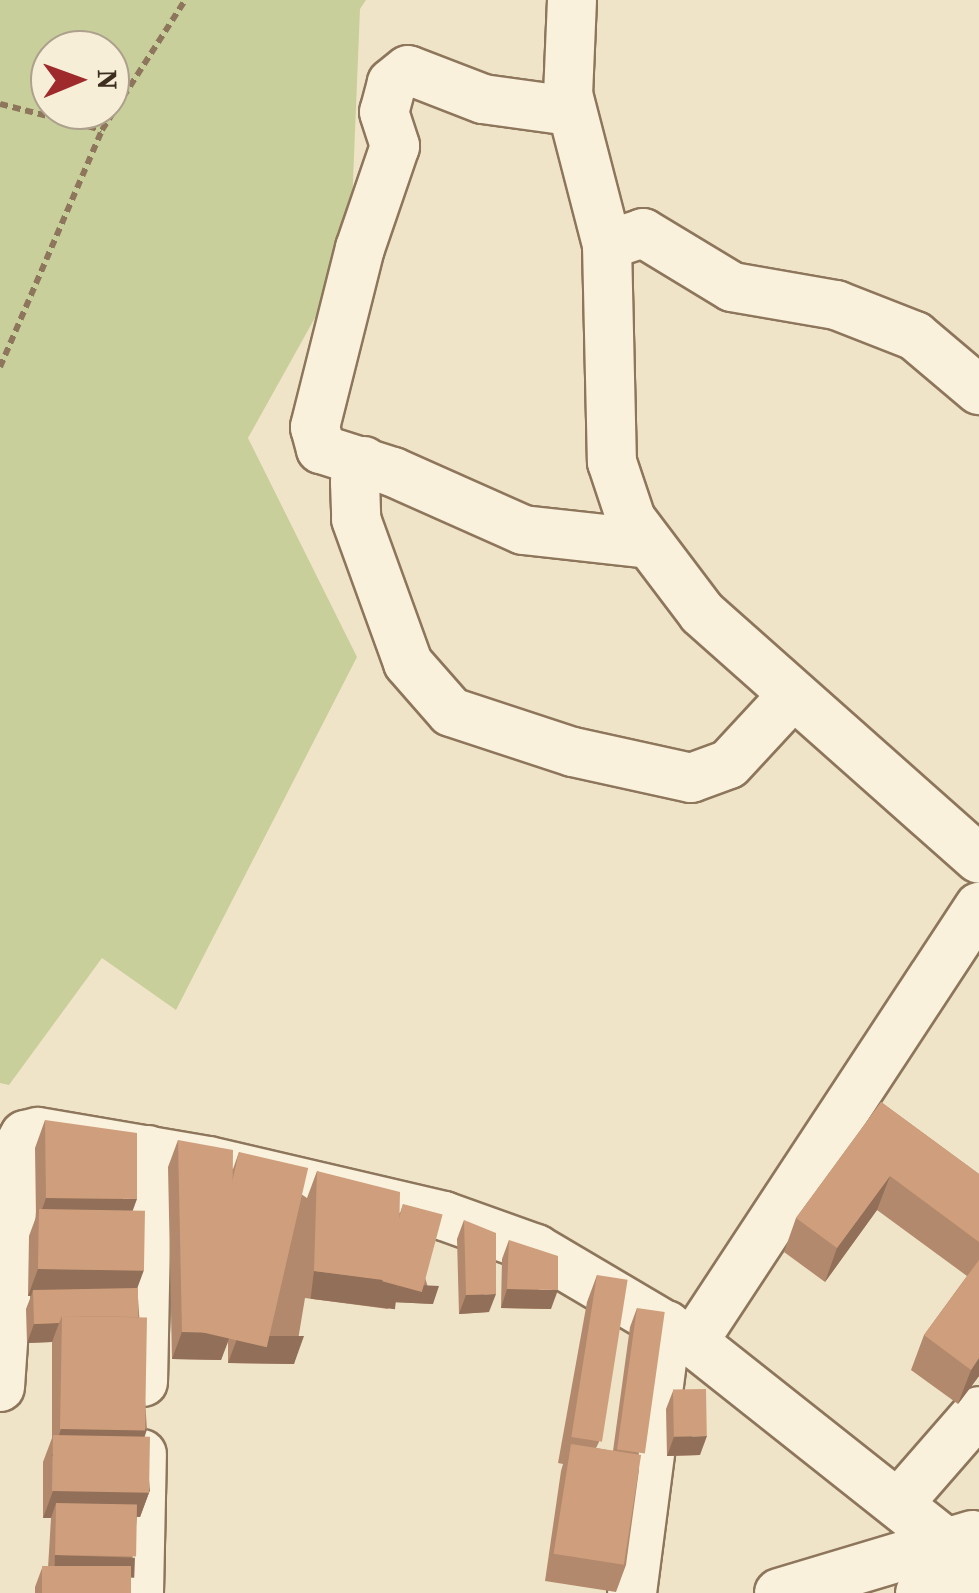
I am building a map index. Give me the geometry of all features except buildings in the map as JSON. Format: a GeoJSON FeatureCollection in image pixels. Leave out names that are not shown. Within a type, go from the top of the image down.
{"type":"FeatureCollection","features":[{"type":"Feature","properties":{"kind":"street"},"geometry":{"type":"LineString","coordinates":[[572,0],[570,111],[607,246],[612,462],[630,519],[702,613],[979,859]]}},
{"type":"Feature","properties":{"kind":"street"},"geometry":{"type":"LineString","coordinates":[[570,111],[482,99],[408,70],[392,82],[384,112],[395,146],[350,282],[316,428],[321,450],[364,461],[523,530],[649,544]]}},
{"type":"Feature","properties":{"kind":"street"},"geometry":{"type":"LineString","coordinates":[[607,246],[642,233],[732,287],[836,305],[916,336],[979,390]]}},
{"type":"Feature","properties":{"kind":"street"},"geometry":{"type":"LineString","coordinates":[[364,461],[355,482],[356,520],[408,663],[451,712],[573,752],[691,778],[729,764],[792,696]]}},
{"type":"Feature","properties":{"kind":"street"},"geometry":{"type":"LineString","coordinates":[[632,1593],[680,1333],[971,933]]}},
{"type":"Feature","properties":{"kind":"street"},"geometry":{"type":"LineString","coordinates":[[0,1388],[17,1136],[148,1150],[495,1232],[680,1333],[898,1504],[969,1550]]}},
{"type":"Feature","properties":{"kind":"street"},"geometry":{"type":"LineString","coordinates":[[139,1593],[148,1150]]}},
{"type":"Feature","properties":{"kind":"street"},"geometry":{"type":"LineString","coordinates":[[898,1504],[979,1411]]}},
{"type":"Feature","properties":{"kind":"street"},"geometry":{"type":"LineString","coordinates":[[779,1593],[969,1550]]}},
{"type":"Feature","properties":{"kind":"street"},"geometry":{"type":"LineString","coordinates":[[920,1593],[969,1550]]}},
{"type":"Feature","properties":{"kind":"path"},"geometry":{"type":"LineString","coordinates":[[130,87],[186,0]]}},
{"type":"Feature","properties":{"kind":"path"},"geometry":{"type":"LineString","coordinates":[[0,104],[30,112]]}},
{"type":"Feature","properties":{"kind":"path"},"geometry":{"type":"LineString","coordinates":[[0,367],[102,130]]}},
{"type":"Feature","properties":{"kind":"green space"},"geometry":{"type":"Polygon","coordinates":[[[0,0],[366,0],[360,9],[350,255],[248,438],[357,657],[176,1010],[102,958],[9,1085],[0,1083],[0,0]]]}}]}
